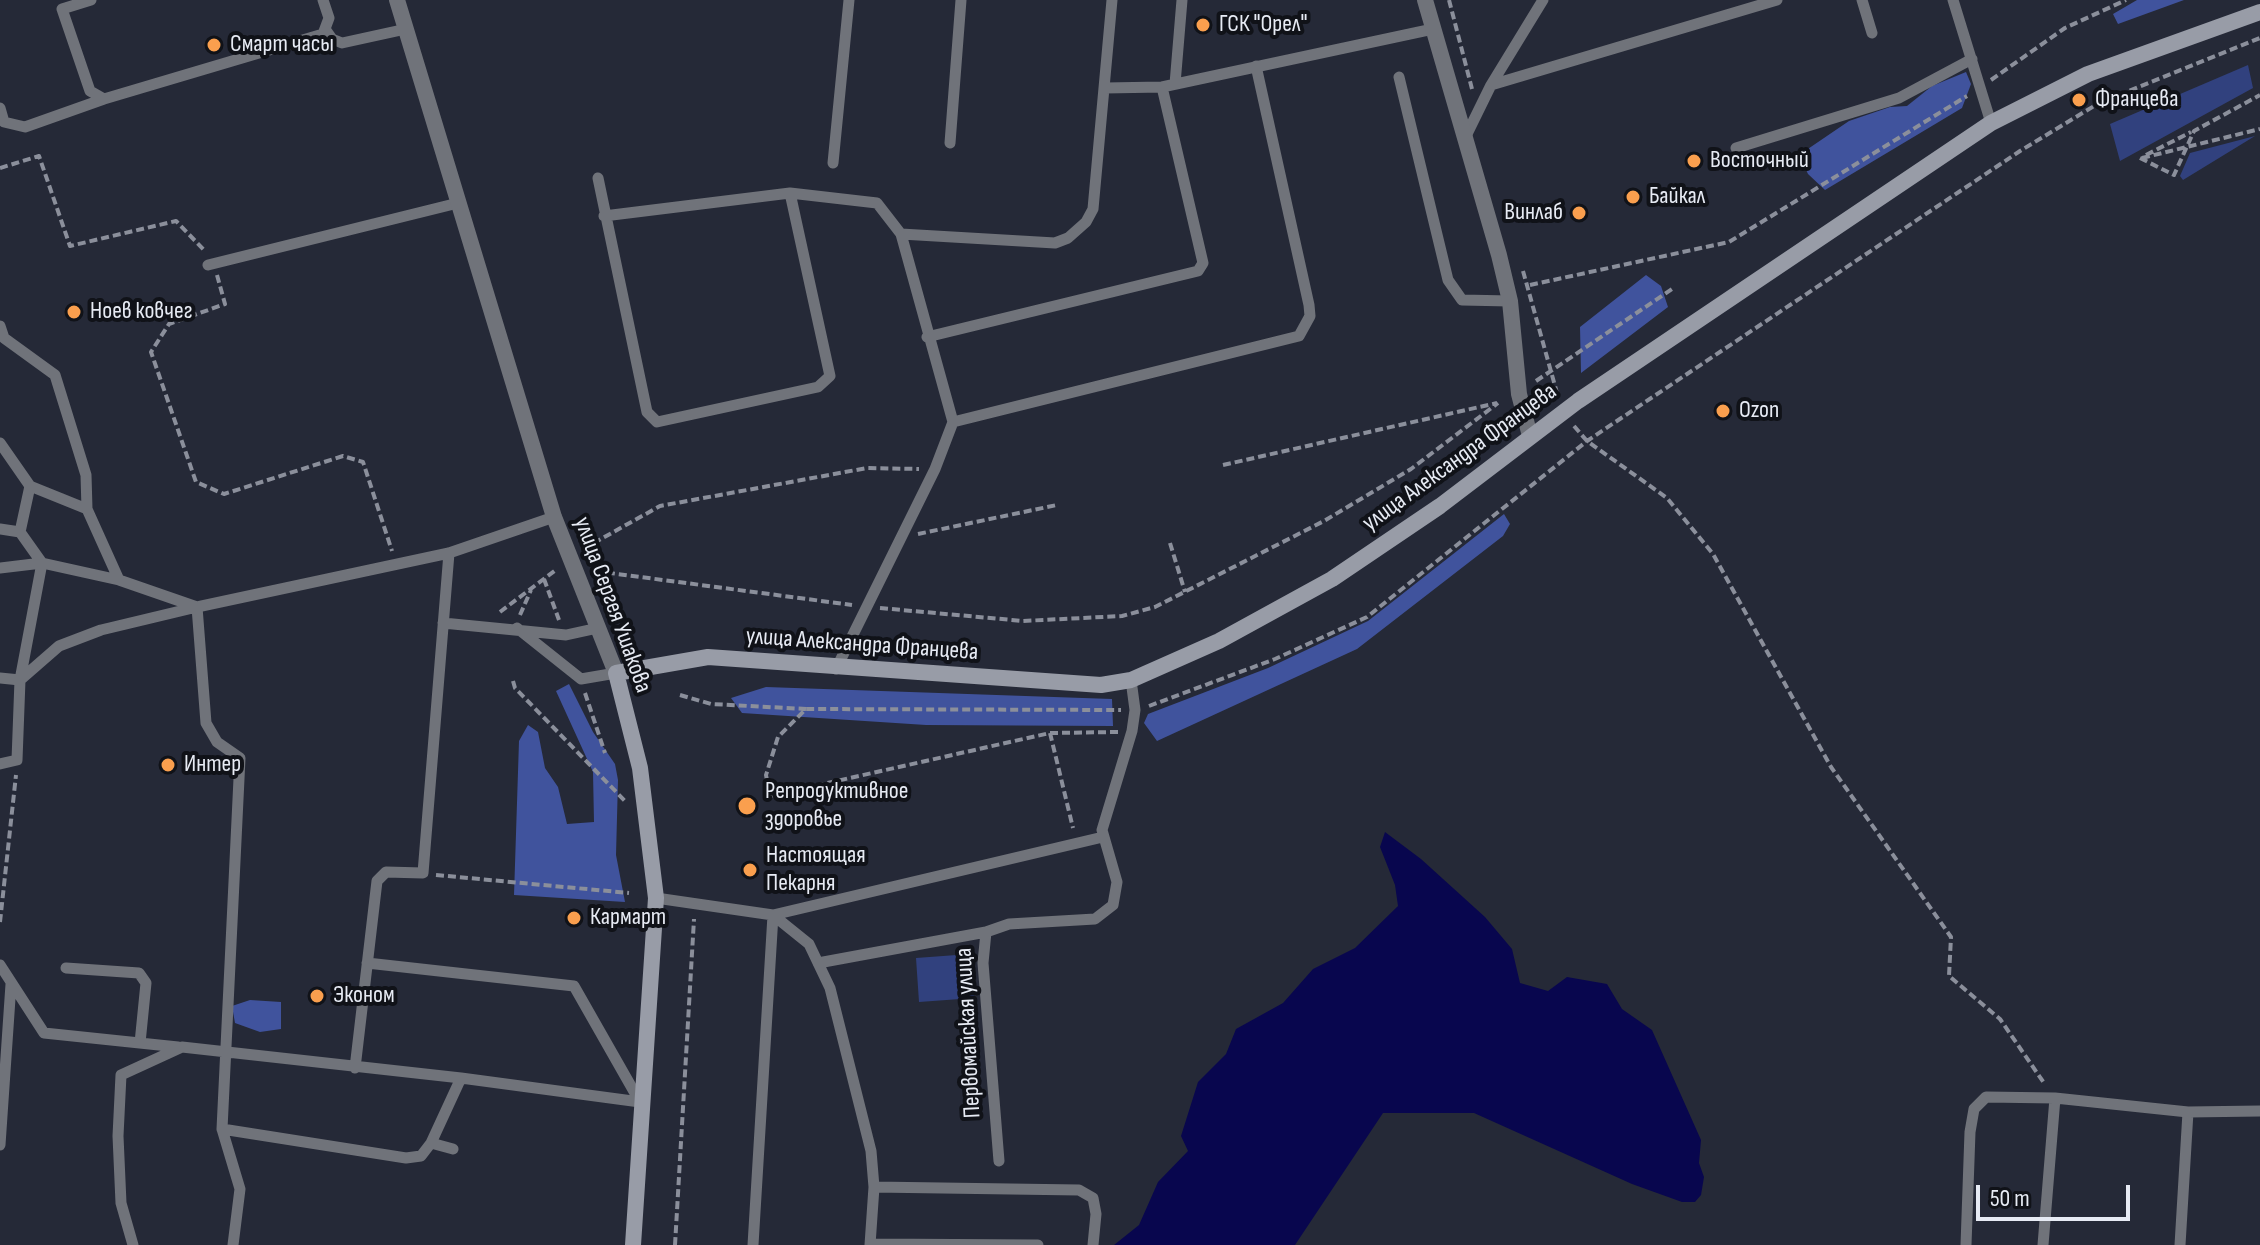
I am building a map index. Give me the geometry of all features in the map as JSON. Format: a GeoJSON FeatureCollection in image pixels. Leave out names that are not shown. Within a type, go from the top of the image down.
{"type":"FeatureCollection","features":[{"type":"Feature","properties":{"kind":"street","name":"улица Сергея Ушакова"},"geometry":{"type":"LineString","coordinates":[[397,0],[554,517],[616,673],[640,768],[656,898],[640,1102],[633,1245]]}},
{"type":"Feature","properties":{"kind":"street"},"geometry":{"type":"LineString","coordinates":[[1425,0],[1510,301],[1519,394],[1530,436]]}},
{"type":"Feature","properties":{"kind":"street","name":"улица Александра Францева"},"geometry":{"type":"LineString","coordinates":[[616,673],[708,657],[836,669],[1101,685],[1131,680],[1219,641],[1332,579],[1440,506],[1530,436],[1991,123],[2088,74],[2260,12]]}},
{"type":"Feature","properties":{"kind":"lane"},"geometry":{"type":"LineString","coordinates":[[91,0],[62,9],[90,91],[104,99]]}},
{"type":"Feature","properties":{"kind":"lane"},"geometry":{"type":"LineString","coordinates":[[0,108],[4,122],[25,127],[104,99],[323,34],[329,18],[323,0]]}},
{"type":"Feature","properties":{"kind":"lane"},"geometry":{"type":"LineString","coordinates":[[833,163],[849,0]]}},
{"type":"Feature","properties":{"kind":"lane"},"geometry":{"type":"LineString","coordinates":[[950,143],[961,0]]}},
{"type":"Feature","properties":{"kind":"lane"},"geometry":{"type":"LineString","coordinates":[[901,234],[1055,243],[1068,238],[1086,222],[1093,209],[1112,0]]}},
{"type":"Feature","properties":{"kind":"lane"},"geometry":{"type":"LineString","coordinates":[[1175,84],[1182,0]]}},
{"type":"Feature","properties":{"kind":"lane"},"geometry":{"type":"LineString","coordinates":[[1465,138],[1491,85],[1543,0]]}},
{"type":"Feature","properties":{"kind":"lane"},"geometry":{"type":"LineString","coordinates":[[1491,85],[1777,0]]}},
{"type":"Feature","properties":{"kind":"lane"},"geometry":{"type":"LineString","coordinates":[[1862,0],[1872,33]]}},
{"type":"Feature","properties":{"kind":"lane"},"geometry":{"type":"LineString","coordinates":[[1953,0],[1991,123]]}},
{"type":"Feature","properties":{"kind":"lane"},"geometry":{"type":"LineString","coordinates":[[325,29],[332,39],[342,43],[406,29]]}},
{"type":"Feature","properties":{"kind":"lane"},"geometry":{"type":"LineString","coordinates":[[1105,88],[1162,87],[1433,29]]}},
{"type":"Feature","properties":{"kind":"lane"},"geometry":{"type":"LineString","coordinates":[[1736,148],[1899,98],[1972,59]]}},
{"type":"Feature","properties":{"kind":"lane"},"geometry":{"type":"LineString","coordinates":[[953,422],[1299,336],[1310,316],[1309,305],[1256,66]]}},
{"type":"Feature","properties":{"kind":"lane"},"geometry":{"type":"LineString","coordinates":[[1399,77],[1448,280],[1462,300],[1510,301]]}},
{"type":"Feature","properties":{"kind":"lane"},"geometry":{"type":"LineString","coordinates":[[927,337],[1198,271],[1203,263],[1162,87]]}},
{"type":"Feature","properties":{"kind":"lane"},"geometry":{"type":"LineString","coordinates":[[598,178],[647,412],[657,422],[818,387],[830,376],[790,193]]}},
{"type":"Feature","properties":{"kind":"lane"},"geometry":{"type":"LineString","coordinates":[[604,216],[790,193],[877,203],[892,218],[901,234],[953,422],[935,469],[864,607],[836,669]]}},
{"type":"Feature","properties":{"kind":"lane"},"geometry":{"type":"LineString","coordinates":[[211,265],[458,203]]}},
{"type":"Feature","properties":{"kind":"lane"},"geometry":{"type":"LineString","coordinates":[[0,326],[4,338],[55,375],[86,475],[87,509],[119,580]]}},
{"type":"Feature","properties":{"kind":"lane"},"geometry":{"type":"LineString","coordinates":[[0,443],[30,486],[87,509]]}},
{"type":"Feature","properties":{"kind":"lane"},"geometry":{"type":"LineString","coordinates":[[20,532],[30,486]]}},
{"type":"Feature","properties":{"kind":"lane"},"geometry":{"type":"LineString","coordinates":[[0,678],[20,680],[59,646],[101,630],[449,553],[554,517]]}},
{"type":"Feature","properties":{"kind":"lane"},"geometry":{"type":"LineString","coordinates":[[0,529],[20,532],[42,563],[20,680],[17,760],[0,764]]}},
{"type":"Feature","properties":{"kind":"lane"},"geometry":{"type":"LineString","coordinates":[[355,1068],[380,876],[386,872],[423,873],[449,553]]}},
{"type":"Feature","properties":{"kind":"lane"},"geometry":{"type":"LineString","coordinates":[[0,568],[42,563],[119,580],[197,607]]}},
{"type":"Feature","properties":{"kind":"lane"},"geometry":{"type":"LineString","coordinates":[[197,607],[206,723],[217,742],[240,758],[222,1129],[240,1189],[233,1245]]}},
{"type":"Feature","properties":{"kind":"lane"},"geometry":{"type":"LineString","coordinates":[[443,623],[517,624],[566,635],[598,628]]}},
{"type":"Feature","properties":{"kind":"lane"},"geometry":{"type":"LineString","coordinates":[[517,624],[581,679],[616,673]]}},
{"type":"Feature","properties":{"kind":"lane","name":"Первомайская улица"},"geometry":{"type":"LineString","coordinates":[[999,1161],[983,963],[986,932],[1009,924],[1095,919],[1113,905],[1117,882],[1102,830],[1132,731],[1135,710],[1131,680]]}},
{"type":"Feature","properties":{"kind":"lane"},"geometry":{"type":"LineString","coordinates":[[656,898],[773,915],[1103,837]]}},
{"type":"Feature","properties":{"kind":"lane"},"geometry":{"type":"LineString","coordinates":[[773,915],[809,944],[834,1003],[871,1151],[874,1187],[870,1244],[1038,1245]]}},
{"type":"Feature","properties":{"kind":"lane"},"geometry":{"type":"LineString","coordinates":[[753,1245],[773,915]]}},
{"type":"Feature","properties":{"kind":"lane"},"geometry":{"type":"LineString","coordinates":[[818,963],[986,932]]}},
{"type":"Feature","properties":{"kind":"lane"},"geometry":{"type":"LineString","coordinates":[[367,963],[574,986],[640,1102]]}},
{"type":"Feature","properties":{"kind":"lane"},"geometry":{"type":"LineString","coordinates":[[0,965],[44,1033],[461,1078],[640,1102]]}},
{"type":"Feature","properties":{"kind":"lane"},"geometry":{"type":"LineString","coordinates":[[66,968],[139,973],[146,983],[140,1043]]}},
{"type":"Feature","properties":{"kind":"lane"},"geometry":{"type":"LineString","coordinates":[[0,1145],[11,984]]}},
{"type":"Feature","properties":{"kind":"lane"},"geometry":{"type":"LineString","coordinates":[[133,1245],[121,1203],[118,1136],[121,1075],[182,1047]]}},
{"type":"Feature","properties":{"kind":"lane"},"geometry":{"type":"LineString","coordinates":[[222,1129],[419,1160],[431,1143],[461,1078]]}},
{"type":"Feature","properties":{"kind":"lane"},"geometry":{"type":"LineString","coordinates":[[1966,1245],[1970,1132],[1974,1109],[1986,1097],[2055,1098],[2188,1112],[2260,1111]]}},
{"type":"Feature","properties":{"kind":"lane"},"geometry":{"type":"LineString","coordinates":[[2043,1245],[2055,1098]]}},
{"type":"Feature","properties":{"kind":"lane"},"geometry":{"type":"LineString","coordinates":[[2180,1245],[2188,1112]]}},
{"type":"Feature","properties":{"kind":"lane"},"geometry":{"type":"LineString","coordinates":[[431,1143],[453,1149]]}},
{"type":"Feature","properties":{"kind":"lane"},"geometry":{"type":"LineString","coordinates":[[874,1187],[1079,1190],[1093,1198],[1096,1214],[1093,1245]]}},
{"type":"Feature","properties":{"kind":"path"},"geometry":{"type":"LineString","coordinates":[[1529,285],[1729,242],[1981,88],[2065,28],[2126,0]]}},
{"type":"Feature","properties":{"kind":"path"},"geometry":{"type":"LineString","coordinates":[[2055,1098],[2000,1019],[1949,976],[1951,937],[1831,767],[1713,554],[1667,498],[1587,441],[2099,103],[2260,38]]}},
{"type":"Feature","properties":{"kind":"path"},"geometry":{"type":"LineString","coordinates":[[2140,158],[2260,95]]}},
{"type":"Feature","properties":{"kind":"path"},"geometry":{"type":"LineString","coordinates":[[2140,158],[2260,129]]}},
{"type":"Feature","properties":{"kind":"path"},"geometry":{"type":"LineString","coordinates":[[2140,158],[2174,175],[2194,131]]}},
{"type":"Feature","properties":{"kind":"path"},"geometry":{"type":"LineString","coordinates":[[0,168],[39,156],[70,246],[176,221],[211,265],[225,304],[169,324],[151,352],[196,482],[224,494],[343,456],[363,462],[396,565]]}},
{"type":"Feature","properties":{"kind":"path"},"geometry":{"type":"LineString","coordinates":[[1550,371],[1672,289]]}},
{"type":"Feature","properties":{"kind":"path"},"geometry":{"type":"LineString","coordinates":[[1223,465],[1498,403],[1519,394]]}},
{"type":"Feature","properties":{"kind":"path"},"geometry":{"type":"LineString","coordinates":[[572,564],[864,607],[1037,621],[1122,616],[1155,607],[1324,521],[1411,469],[1498,403]]}},
{"type":"Feature","properties":{"kind":"path"},"geometry":{"type":"LineString","coordinates":[[482,625],[544,579],[572,564],[596,539],[660,506],[867,468],[935,469]]}},
{"type":"Feature","properties":{"kind":"path"},"geometry":{"type":"LineString","coordinates":[[901,537],[1057,505]]}},
{"type":"Feature","properties":{"kind":"path"},"geometry":{"type":"LineString","coordinates":[[1170,543],[1185,592]]}},
{"type":"Feature","properties":{"kind":"path"},"geometry":{"type":"LineString","coordinates":[[544,579],[561,626]]}},
{"type":"Feature","properties":{"kind":"path"},"geometry":{"type":"LineString","coordinates":[[517,624],[531,589]]}},
{"type":"Feature","properties":{"kind":"path"},"geometry":{"type":"LineString","coordinates":[[513,681],[515,688],[625,801]]}},
{"type":"Feature","properties":{"kind":"path"},"geometry":{"type":"LineString","coordinates":[[583,687],[605,753]]}},
{"type":"Feature","properties":{"kind":"path"},"geometry":{"type":"LineString","coordinates":[[680,695],[711,704],[806,709]]}},
{"type":"Feature","properties":{"kind":"path"},"geometry":{"type":"LineString","coordinates":[[1050,733],[1077,843]]}},
{"type":"Feature","properties":{"kind":"path"},"geometry":{"type":"LineString","coordinates":[[0,922],[17,760]]}},
{"type":"Feature","properties":{"kind":"path"},"geometry":{"type":"LineString","coordinates":[[423,873],[629,893]]}},
{"type":"Feature","properties":{"kind":"path"},"geometry":{"type":"LineString","coordinates":[[675,1245],[695,905]]}},
{"type":"Feature","properties":{"kind":"shaded area"},"geometry":{"type":"Polygon","coordinates":[[[2137,0],[2184,0],[2118,24],[2113,14],[2137,0]]]}},
{"type":"Feature","properties":{"kind":"shaded area"},"geometry":{"type":"Polygon","coordinates":[[[2248,65],[2253,88],[2120,161],[2110,124],[2248,65]]]}},
{"type":"Feature","properties":{"kind":"shaded area"},"geometry":{"type":"Polygon","coordinates":[[[1966,72],[1971,84],[1962,108],[1825,190],[1808,174],[1799,155],[1849,121],[1890,107],[1907,106],[1932,86],[1966,72]]]}},
{"type":"Feature","properties":{"kind":"shaded area"},"geometry":{"type":"Polygon","coordinates":[[[2255,136],[2183,180],[2180,176],[2190,153],[2255,136]]]}},
{"type":"Feature","properties":{"kind":"shaded area"},"geometry":{"type":"Polygon","coordinates":[[[1646,275],[1661,286],[1668,307],[1581,373],[1580,327],[1646,275]]]}},
{"type":"Feature","properties":{"kind":"shaded area"},"geometry":{"type":"Polygon","coordinates":[[[1504,514],[1510,524],[1503,536],[1357,649],[1157,741],[1144,723],[1148,714],[1268,668],[1368,621],[1504,514]]]}},
{"type":"Feature","properties":{"kind":"shaded area"},"geometry":{"type":"Polygon","coordinates":[[[569,684],[593,732],[615,764],[618,780],[616,855],[625,902],[514,895],[519,741],[528,725],[538,732],[545,768],[558,787],[567,824],[594,822],[593,772],[556,691],[569,684]]]}},
{"type":"Feature","properties":{"kind":"shaded area"},"geometry":{"type":"Polygon","coordinates":[[[766,687],[1112,699],[1113,726],[926,725],[742,713],[731,698],[766,687]]]}},
{"type":"Feature","properties":{"kind":"shaded area"},"geometry":{"type":"Polygon","coordinates":[[[1385,832],[1421,859],[1485,917],[1512,949],[1520,983],[1548,991],[1567,977],[1607,984],[1622,1009],[1652,1030],[1701,1140],[1699,1163],[1704,1177],[1701,1195],[1695,1202],[1682,1202],[1632,1184],[1474,1113],[1383,1113],[1295,1245],[1114,1245],[1139,1225],[1158,1182],[1188,1151],[1181,1136],[1198,1082],[1226,1054],[1236,1029],[1283,1003],[1313,969],[1355,948],[1398,906],[1395,885],[1380,847],[1385,832]]]}},
{"type":"Feature","properties":{"kind":"shaded area"},"geometry":{"type":"Polygon","coordinates":[[[970,954],[974,998],[919,1002],[916,958],[970,954]]]}},
{"type":"Feature","properties":{"kind":"shaded area"},"geometry":{"type":"Polygon","coordinates":[[[250,1000],[281,1002],[281,1029],[260,1032],[235,1023],[232,1006],[250,1000]]]}},
{"type":"Feature","properties":{"kind":"place","name":"ГСК \"Орел\""},"geometry":{"type":"Point","coordinates":[1203,25]}},
{"type":"Feature","properties":{"kind":"place","name":"Смарт часы"},"geometry":{"type":"Point","coordinates":[214,45]}},
{"type":"Feature","properties":{"kind":"place","name":"Францева"},"geometry":{"type":"Point","coordinates":[2079,100]}},
{"type":"Feature","properties":{"kind":"place","name":"Восточный"},"geometry":{"type":"Point","coordinates":[1694,161]}},
{"type":"Feature","properties":{"kind":"place","name":"Байкал"},"geometry":{"type":"Point","coordinates":[1633,197]}},
{"type":"Feature","properties":{"kind":"place","name":"Винлаб"},"geometry":{"type":"Point","coordinates":[1579,213]}},
{"type":"Feature","properties":{"kind":"place","name":"Ноев ковчег"},"geometry":{"type":"Point","coordinates":[74,312]}},
{"type":"Feature","properties":{"kind":"place","name":"Ozon"},"geometry":{"type":"Point","coordinates":[1723,411]}},
{"type":"Feature","properties":{"kind":"place","name":"Интер"},"geometry":{"type":"Point","coordinates":[168,765]}},
{"type":"Feature","properties":{"kind":"place","name":"Репродуктивное здоровье"},"geometry":{"type":"Point","coordinates":[747,806]}},
{"type":"Feature","properties":{"kind":"place","name":"Настоящая Пекарня"},"geometry":{"type":"Point","coordinates":[750,870]}},
{"type":"Feature","properties":{"kind":"place","name":"Кармарт"},"geometry":{"type":"Point","coordinates":[574,918]}},
{"type":"Feature","properties":{"kind":"place","name":"Эконом"},"geometry":{"type":"Point","coordinates":[317,996]}}]}
